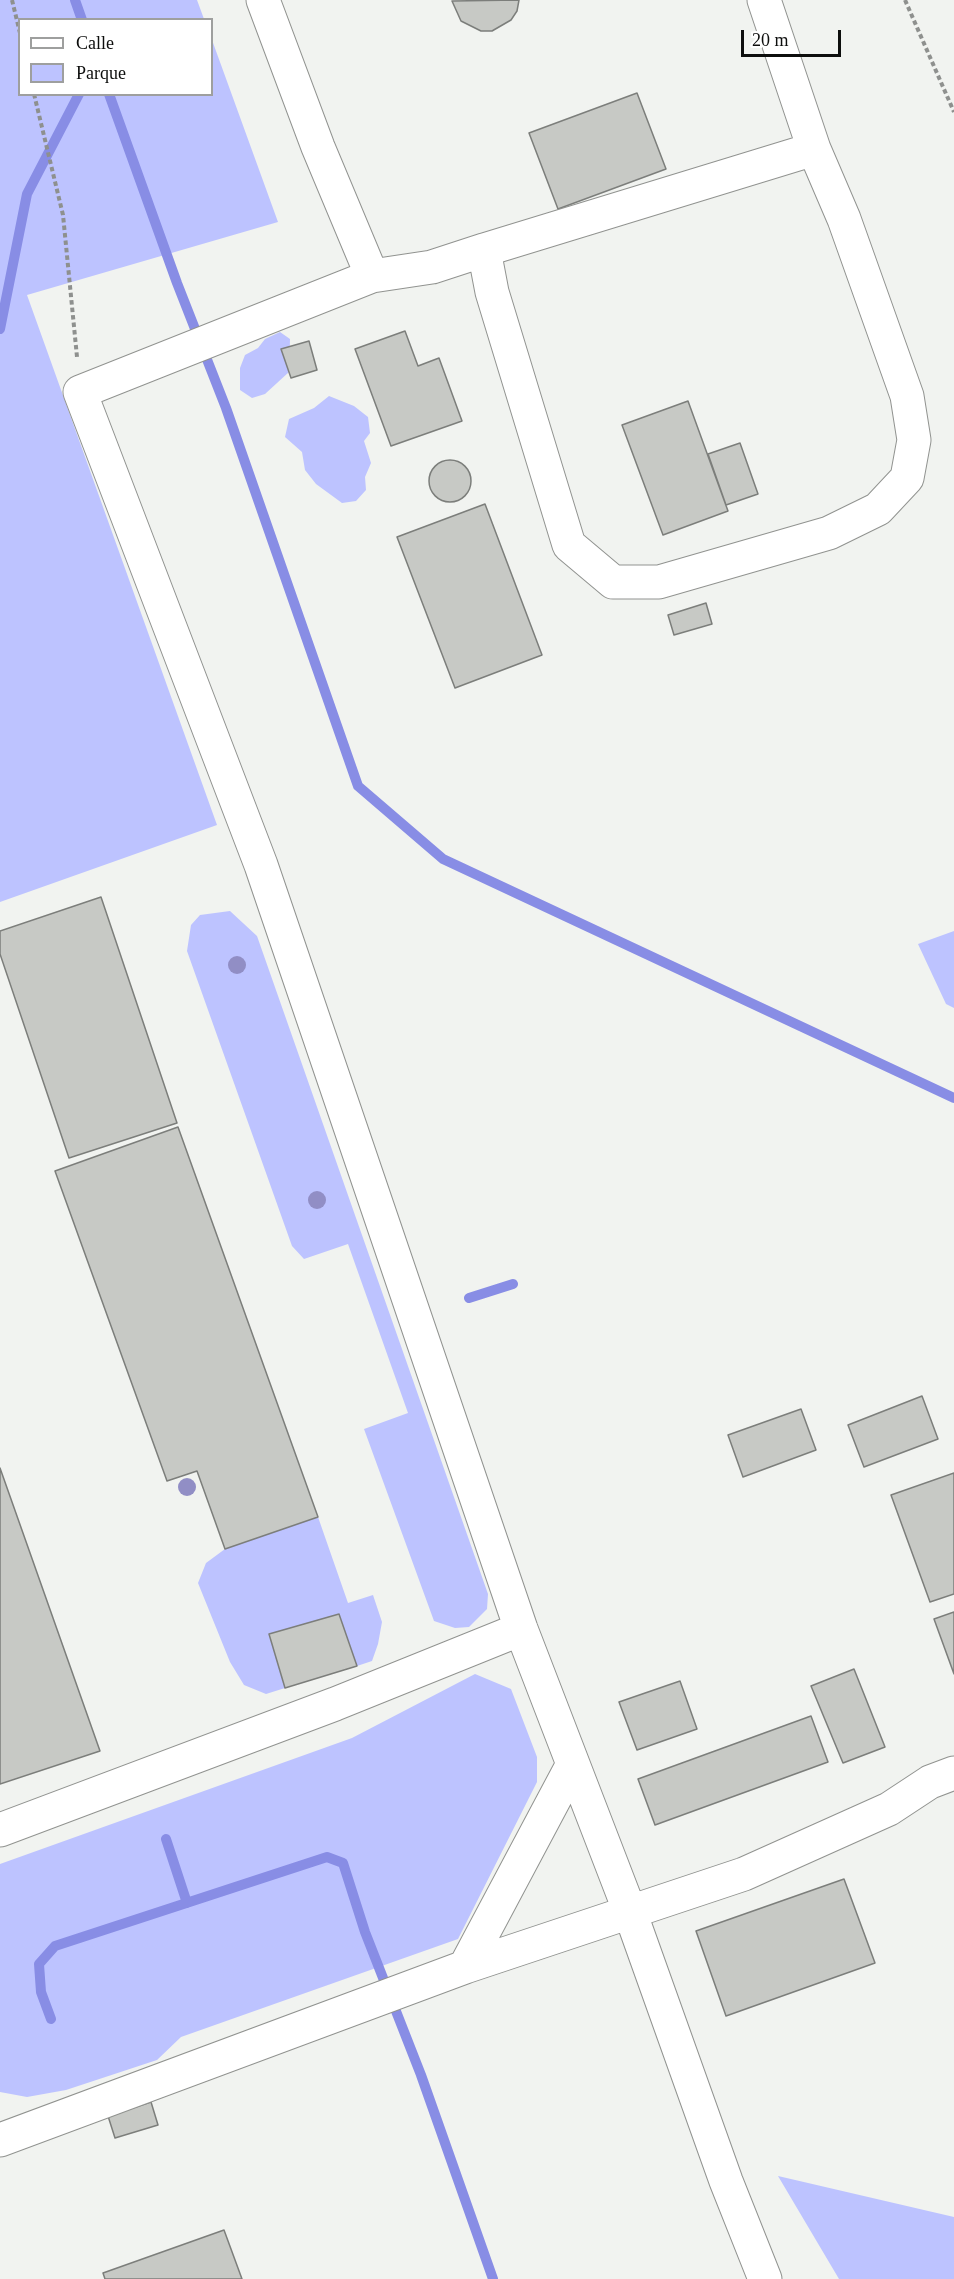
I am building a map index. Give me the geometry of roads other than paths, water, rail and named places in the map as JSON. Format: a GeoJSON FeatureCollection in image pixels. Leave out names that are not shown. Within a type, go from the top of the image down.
{"type":"FeatureCollection","features":[{"type":"Feature","properties":{"kind":"lane"},"geometry":{"type":"LineString","coordinates":[[263,0],[318,147],[372,276]]}},
{"type":"Feature","properties":{"kind":"lane"},"geometry":{"type":"LineString","coordinates":[[484,250],[492,292],[569,545],[613,582],[659,582],[829,533],[878,509],[907,478],[914,440],[907,396],[844,219],[814,149],[764,0]]}},
{"type":"Feature","properties":{"kind":"lane"},"geometry":{"type":"LineString","coordinates":[[765,2279],[726,2181],[630,1912],[521,1629],[261,865],[80,392],[372,276],[432,267],[814,149]]}},
{"type":"Feature","properties":{"kind":"lane"},"geometry":{"type":"LineString","coordinates":[[0,1830],[70,1801],[335,1704],[521,1629]]}},
{"type":"Feature","properties":{"kind":"lane"},"geometry":{"type":"LineString","coordinates":[[465,1967],[573,1764]]}},
{"type":"Feature","properties":{"kind":"lane"},"geometry":{"type":"LineString","coordinates":[[0,2140],[465,1967],[744,1874],[889,1809],[930,1782],[954,1773]]}},
{"type":"Feature","properties":{"kind":"waterway"},"geometry":{"type":"LineString","coordinates":[[75,0],[81,18]]}},
{"type":"Feature","properties":{"kind":"waterway"},"geometry":{"type":"LineString","coordinates":[[0,329],[27,194],[78,96]]}},
{"type":"Feature","properties":{"kind":"waterway"},"geometry":{"type":"LineString","coordinates":[[110,96],[177,283],[226,408],[358,786],[443,859],[954,1098]]}},
{"type":"Feature","properties":{"kind":"waterway"},"geometry":{"type":"LineString","coordinates":[[469,1298],[513,1284]]}},
{"type":"Feature","properties":{"kind":"waterway"},"geometry":{"type":"LineString","coordinates":[[166,1839],[187,1903]]}},
{"type":"Feature","properties":{"kind":"waterway"},"geometry":{"type":"LineString","coordinates":[[51,2019],[41,1992],[39,1964],[55,1946],[327,1857],[343,1863],[365,1932],[421,2075],[493,2279]]}}]}
